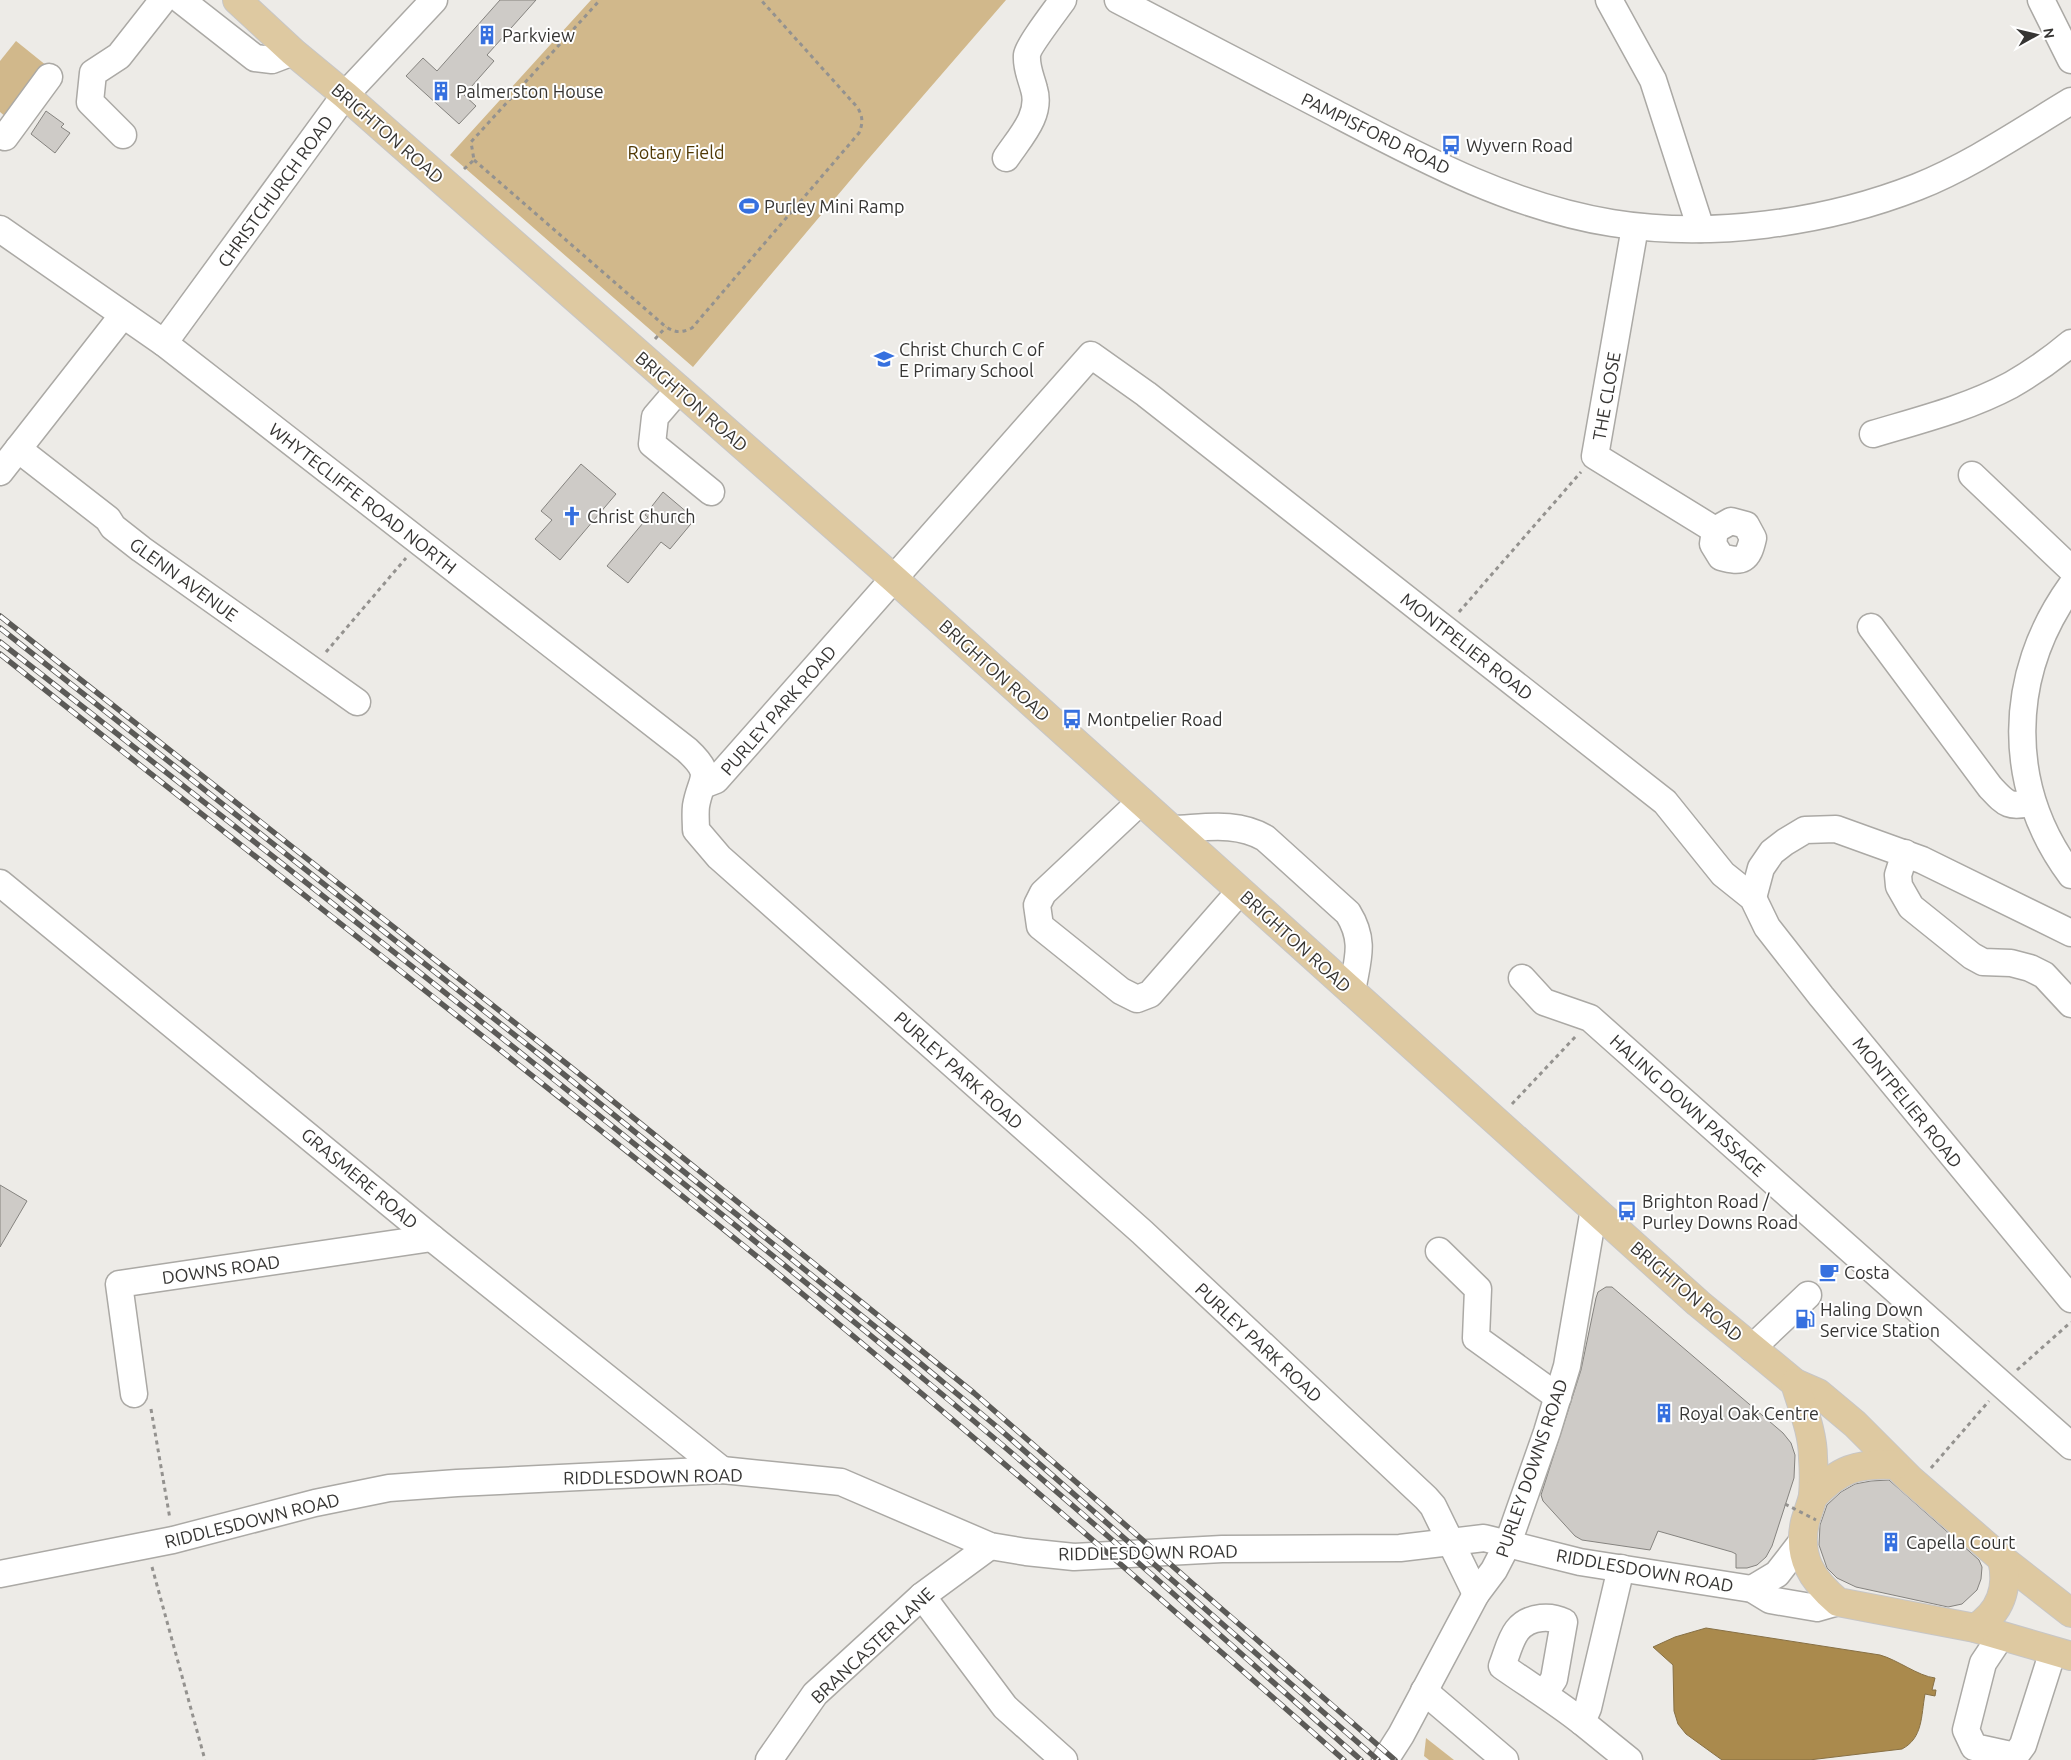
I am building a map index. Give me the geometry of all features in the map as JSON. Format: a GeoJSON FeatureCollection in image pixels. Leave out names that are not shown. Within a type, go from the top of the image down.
{"type":"FeatureCollection","features":[{"type":"Feature","properties":{"kind":"main road","name":"BRIGHTON ROAD"},"geometry":{"type":"LineString","coordinates":[[237,0],[293,52],[345,95],[893,578],[1698,1303],[1795,1383],[1818,1393],[1855,1424],[1895,1465],[2002,1559],[2071,1613]]}},
{"type":"Feature","properties":{"kind":"main road"},"geometry":{"type":"LineString","coordinates":[[1795,1383],[1811,1438],[1814,1508]]}},
{"type":"Feature","properties":{"kind":"main road"},"geometry":{"type":"LineString","coordinates":[[1895,1465],[1868,1464],[1856,1466],[1832,1478],[1805,1521],[1801,1543],[1813,1575],[1825,1591],[1838,1602],[1988,1632],[2062,1654]]}},
{"type":"Feature","properties":{"kind":"main road"},"geometry":{"type":"LineString","coordinates":[[1988,1632],[1990,1618],[2001,1600],[2005,1581],[2002,1559]]}},
{"type":"Feature","properties":{"kind":"street"},"geometry":{"type":"LineString","coordinates":[[123,135],[90,102],[93,73],[119,56],[163,0]]}},
{"type":"Feature","properties":{"kind":"street"},"geometry":{"type":"LineString","coordinates":[[181,0],[255,58],[272,60],[293,52]]}},
{"type":"Feature","properties":{"kind":"street","name":"CHRISTCHURCH ROAD"},"geometry":{"type":"LineString","coordinates":[[164,343],[345,95],[434,0]]}},
{"type":"Feature","properties":{"kind":"street"},"geometry":{"type":"LineString","coordinates":[[1006,158],[1030,122],[1037,104],[1035,89],[1027,69],[1027,53],[1063,0]]}},
{"type":"Feature","properties":{"kind":"street","name":"PAMPISFORD ROAD"},"geometry":{"type":"LineString","coordinates":[[1118,0],[1372,132],[1462,175],[1523,200],[1586,218],[1635,227],[1701,229],[1760,225],[1813,217],[1898,194],[1940,177],[2071,101]]}},
{"type":"Feature","properties":{"kind":"street"},"geometry":{"type":"LineString","coordinates":[[1609,0],[1652,80],[1701,229]]}},
{"type":"Feature","properties":{"kind":"street"},"geometry":{"type":"LineString","coordinates":[[2041,0],[2071,60]]}},
{"type":"Feature","properties":{"kind":"street"},"geometry":{"type":"LineString","coordinates":[[2,138],[49,77]]}},
{"type":"Feature","properties":{"kind":"street","name":"THE CLOSE"},"geometry":{"type":"LineString","coordinates":[[1635,227],[1595,456],[1715,530]]}},
{"type":"Feature","properties":{"kind":"street","name":"WHYTECLIFFE ROAD NORTH"},"geometry":{"type":"LineString","coordinates":[[0,229],[164,343],[687,750],[699,761],[704,772],[704,785]]}},
{"type":"Feature","properties":{"kind":"street"},"geometry":{"type":"LineString","coordinates":[[0,472],[123,315]]}},
{"type":"Feature","properties":{"kind":"street"},"geometry":{"type":"LineString","coordinates":[[1873,434],[1974,402],[2017,381],[2045,364],[2071,344]]}},
{"type":"Feature","properties":{"kind":"street","name":"MONTPELIER ROAD"},"geometry":{"type":"LineString","coordinates":[[893,578],[1091,355],[1146,394],[1665,802],[1723,874],[1753,898],[1767,927],[1816,989],[2071,1299]]}},
{"type":"Feature","properties":{"kind":"street"},"geometry":{"type":"LineString","coordinates":[[679,389],[655,417],[652,444],[711,492]]}},
{"type":"Feature","properties":{"kind":"street","name":"GLENN AVENUE"},"geometry":{"type":"LineString","coordinates":[[18,449],[141,548],[356,702]]}},
{"type":"Feature","properties":{"kind":"street"},"geometry":{"type":"LineString","coordinates":[[1972,476],[2071,569]]}},
{"type":"Feature","properties":{"kind":"street","name":"PURLEY PARK ROAD"},"geometry":{"type":"LineString","coordinates":[[893,578],[716,780],[704,785],[696,806],[696,830],[719,857],[1142,1232],[1426,1498],[1433,1506],[1450,1542]]}},
{"type":"Feature","properties":{"kind":"street"},"geometry":{"type":"LineString","coordinates":[[2071,586],[2052,614],[2041,638],[2027,683],[2023,710],[2022,742],[2025,773],[2032,802],[2048,840],[2071,875]]}},
{"type":"Feature","properties":{"kind":"street"},"geometry":{"type":"LineString","coordinates":[[1871,627],[1990,787],[2008,804],[2020,806],[2032,802]]}},
{"type":"Feature","properties":{"kind":"street"},"geometry":{"type":"LineString","coordinates":[[1141,801],[1043,893],[1037,905],[1040,926],[1121,991],[1137,999],[1150,994],[1240,890]]}},
{"type":"Feature","properties":{"kind":"street"},"geometry":{"type":"LineString","coordinates":[[1172,829],[1231,826],[1253,832],[1265,838],[1348,913],[1356,926],[1360,940],[1352,992]]}},
{"type":"Feature","properties":{"kind":"street"},"geometry":{"type":"LineString","coordinates":[[1753,898],[1761,868],[1772,852],[1805,830],[1836,829],[1905,853],[2071,933]]}},
{"type":"Feature","properties":{"kind":"street"},"geometry":{"type":"LineString","coordinates":[[1905,853],[1898,875],[1899,886],[1911,907],[1972,956],[1983,962],[2011,963],[2030,968],[2044,975],[2071,1004]]}},
{"type":"Feature","properties":{"kind":"street","name":"GRASMERE ROAD"},"geometry":{"type":"LineString","coordinates":[[0,883],[432,1238],[722,1470]]}},
{"type":"Feature","properties":{"kind":"street","name":"HALING DOWN PASSAGE"},"geometry":{"type":"LineString","coordinates":[[1522,978],[1544,1002],[1592,1020],[2071,1446]]}},
{"type":"Feature","properties":{"kind":"street","name":"PURLEY DOWNS ROAD"},"geometry":{"type":"LineString","coordinates":[[1385,1760],[1401,1735],[1476,1594],[1494,1570],[1508,1543],[1567,1366],[1594,1209]]}},
{"type":"Feature","properties":{"kind":"street","name":"DOWNS ROAD"},"geometry":{"type":"LineString","coordinates":[[134,1394],[119,1284],[432,1238]]}},
{"type":"Feature","properties":{"kind":"street"},"geometry":{"type":"LineString","coordinates":[[1439,1251],[1478,1289],[1476,1338],[1558,1397]]}},
{"type":"Feature","properties":{"kind":"street"},"geometry":{"type":"LineString","coordinates":[[1752,1348],[1808,1295]]}},
{"type":"Feature","properties":{"kind":"street","name":"RIDDLESDOWN ROAD"},"geometry":{"type":"LineString","coordinates":[[0,1574],[173,1540],[315,1503],[389,1488],[458,1482],[722,1470],[841,1482],[990,1546],[1074,1557],[1222,1550],[1400,1548],[1484,1538],[1580,1562],[1752,1589],[1770,1600],[1817,1608],[1838,1602]]}},
{"type":"Feature","properties":{"kind":"street"},"geometry":{"type":"LineString","coordinates":[[1450,1542],[1476,1594]]}},
{"type":"Feature","properties":{"kind":"street","name":"RIDDLESDOWN ROAD"},"geometry":{"type":"LineString","coordinates":[[1752,1589],[1777,1574],[1801,1543]]}},
{"type":"Feature","properties":{"kind":"street","name":"BRANCASTER LANE"},"geometry":{"type":"LineString","coordinates":[[769,1760],[815,1694],[922,1596],[990,1546]]}},
{"type":"Feature","properties":{"kind":"street"},"geometry":{"type":"LineString","coordinates":[[1582,1722],[1588,1708],[1622,1568]]}},
{"type":"Feature","properties":{"kind":"street"},"geometry":{"type":"LineString","coordinates":[[922,1596],[1005,1707],[1064,1760]]}},
{"type":"Feature","properties":{"kind":"street"},"geometry":{"type":"LineString","coordinates":[[1988,1632],[1983,1663],[1966,1730],[1974,1747],[2014,1756],[2025,1756],[2023,1744],[2062,1654]]}},
{"type":"Feature","properties":{"kind":"street"},"geometry":{"type":"LineString","coordinates":[[1424,1691],[1505,1760]]}},
{"type":"Feature","properties":{"kind":"street"},"geometry":{"type":"LineString","coordinates":[[1544,1694],[1629,1760]]}},
{"type":"Feature","properties":{"kind":"path"},"geometry":{"type":"LineString","coordinates":[[600,0],[471,142],[474,160],[666,327],[675,332],[684,332],[692,328],[859,133],[863,125],[858,108],[761,0]]}},
{"type":"Feature","properties":{"kind":"path"},"geometry":{"type":"LineString","coordinates":[[447,185],[474,160]]}},
{"type":"Feature","properties":{"kind":"path"},"geometry":{"type":"LineString","coordinates":[[1444,629],[1595,456]]}},
{"type":"Feature","properties":{"kind":"path"},"geometry":{"type":"LineString","coordinates":[[311,670],[408,555]]}},
{"type":"Feature","properties":{"kind":"path"},"geometry":{"type":"LineString","coordinates":[[1496,1121],[1592,1020]]}},
{"type":"Feature","properties":{"kind":"path"},"geometry":{"type":"LineString","coordinates":[[1928,1472],[2001,1384],[2071,1322]]}},
{"type":"Feature","properties":{"kind":"path"},"geometry":{"type":"LineString","coordinates":[[153,1423],[173,1540]]}},
{"type":"Feature","properties":{"kind":"path"},"geometry":{"type":"LineString","coordinates":[[1785,1504],[1814,1508]]}},
{"type":"Feature","properties":{"kind":"path"},"geometry":{"type":"LineString","coordinates":[[146,1545],[206,1760]]}},
{"type":"Feature","properties":{"kind":"green space","name":"Rotary Field"},"geometry":{"type":"Polygon","coordinates":[[[591,0],[1006,0],[864,164],[693,367],[450,155],[591,0]]]}},
{"type":"Feature","properties":{"kind":"green space"},"geometry":{"type":"Polygon","coordinates":[[[16,41],[47,66],[6,117],[0,112],[0,61],[16,41]]]}},
{"type":"Feature","properties":{"kind":"green space"},"geometry":{"type":"Polygon","coordinates":[[[1426,1738],[1454,1760],[1429,1760],[1424,1756],[1426,1738]]]}},
{"type":"Feature","properties":{"kind":"shaded area"},"geometry":{"type":"Polygon","coordinates":[[[1706,1628],[1880,1655],[1928,1677],[1935,1678],[1932,1690],[1936,1690],[1935,1696],[1925,1694],[1920,1726],[1914,1739],[1902,1749],[1809,1760],[1722,1760],[1686,1734],[1678,1724],[1674,1711],[1673,1665],[1653,1647],[1675,1637],[1706,1628]]]}},
{"type":"Feature","properties":{"kind":"building"},"geometry":{"type":"Polygon","coordinates":[[[500,0],[536,0],[487,55],[494,61],[464,95],[476,106],[459,124],[406,76],[423,58],[437,71],[500,0]]]}},
{"type":"Feature","properties":{"kind":"building"},"geometry":{"type":"Polygon","coordinates":[[[46,111],[64,124],[61,127],[70,133],[55,153],[31,134],[46,111]]]}},
{"type":"Feature","properties":{"kind":"building","name":"Christ Church"},"geometry":{"type":"Polygon","coordinates":[[[581,464],[616,494],[560,560],[535,539],[552,520],[541,511],[581,464]]]}},
{"type":"Feature","properties":{"kind":"building"},"geometry":{"type":"Polygon","coordinates":[[[663,492],[695,519],[670,549],[661,542],[628,583],[607,566],[648,517],[645,515],[663,492]]]}},
{"type":"Feature","properties":{"kind":"building"},"geometry":{"type":"Polygon","coordinates":[[[0,1185],[27,1201],[0,1247],[0,1185]]]}},
{"type":"Feature","properties":{"kind":"building","name":"Royal Oak Centre"},"geometry":{"type":"Polygon","coordinates":[[[1606,1287],[1612,1287],[1783,1433],[1791,1443],[1795,1455],[1794,1478],[1772,1546],[1766,1557],[1757,1565],[1747,1568],[1736,1568],[1736,1554],[1732,1552],[1658,1531],[1650,1550],[1582,1540],[1575,1536],[1543,1501],[1541,1495],[1581,1370],[1596,1298],[1598,1292],[1606,1287]]]}},
{"type":"Feature","properties":{"kind":"building","name":"Capella Court"},"geometry":{"type":"Polygon","coordinates":[[[1889,1480],[1979,1560],[1982,1567],[1981,1579],[1977,1590],[1962,1604],[1948,1607],[1856,1587],[1837,1578],[1827,1568],[1819,1545],[1820,1525],[1827,1505],[1841,1492],[1855,1484],[1889,1480]]]}},
{"type":"Feature","properties":{"kind":"railway"},"geometry":{"type":"LineString","coordinates":[[0,616],[567,1064],[974,1393],[1395,1760]]}},
{"type":"Feature","properties":{"kind":"railway"},"geometry":{"type":"LineString","coordinates":[[0,628],[540,1055],[915,1359],[996,1426],[1378,1760]]}},
{"type":"Feature","properties":{"kind":"railway"},"geometry":{"type":"LineString","coordinates":[[0,642],[462,1006],[920,1376],[1087,1518],[1361,1760]]}},
{"type":"Feature","properties":{"kind":"railway"},"geometry":{"type":"LineString","coordinates":[[0,654],[666,1182],[760,1259],[1127,1569],[1344,1760]]}},
{"type":"Feature","properties":{"kind":"place","name":"Parkview"},"geometry":{"type":"Point","coordinates":[487,35]}},
{"type":"Feature","properties":{"kind":"place","name":"Palmerston House"},"geometry":{"type":"Point","coordinates":[441,91]}},
{"type":"Feature","properties":{"kind":"place","name":"Wyvern Road"},"geometry":{"type":"Point","coordinates":[1451,145]}},
{"type":"Feature","properties":{"kind":"place","name":"Purley Mini Ramp"},"geometry":{"type":"Point","coordinates":[749,206]}},
{"type":"Feature","properties":{"kind":"place","name":"Christ Church C of E Primary School"},"geometry":{"type":"Point","coordinates":[884,359]}},
{"type":"Feature","properties":{"kind":"place","name":"Christ Church"},"geometry":{"type":"Point","coordinates":[572,516]}},
{"type":"Feature","properties":{"kind":"place","name":"Montpelier Road"},"geometry":{"type":"Point","coordinates":[1072,719]}},
{"type":"Feature","properties":{"kind":"place","name":"Brighton Road / Purley Downs Road"},"geometry":{"type":"Point","coordinates":[1627,1211]}},
{"type":"Feature","properties":{"kind":"place","name":"Costa"},"geometry":{"type":"Point","coordinates":[1829,1272]}},
{"type":"Feature","properties":{"kind":"place","name":"Haling Down Service Station"},"geometry":{"type":"Point","coordinates":[1805,1319]}},
{"type":"Feature","properties":{"kind":"place","name":"Royal Oak Centre"},"geometry":{"type":"Point","coordinates":[1664,1413]}},
{"type":"Feature","properties":{"kind":"place","name":"Capella Court"},"geometry":{"type":"Point","coordinates":[1891,1542]}}]}
